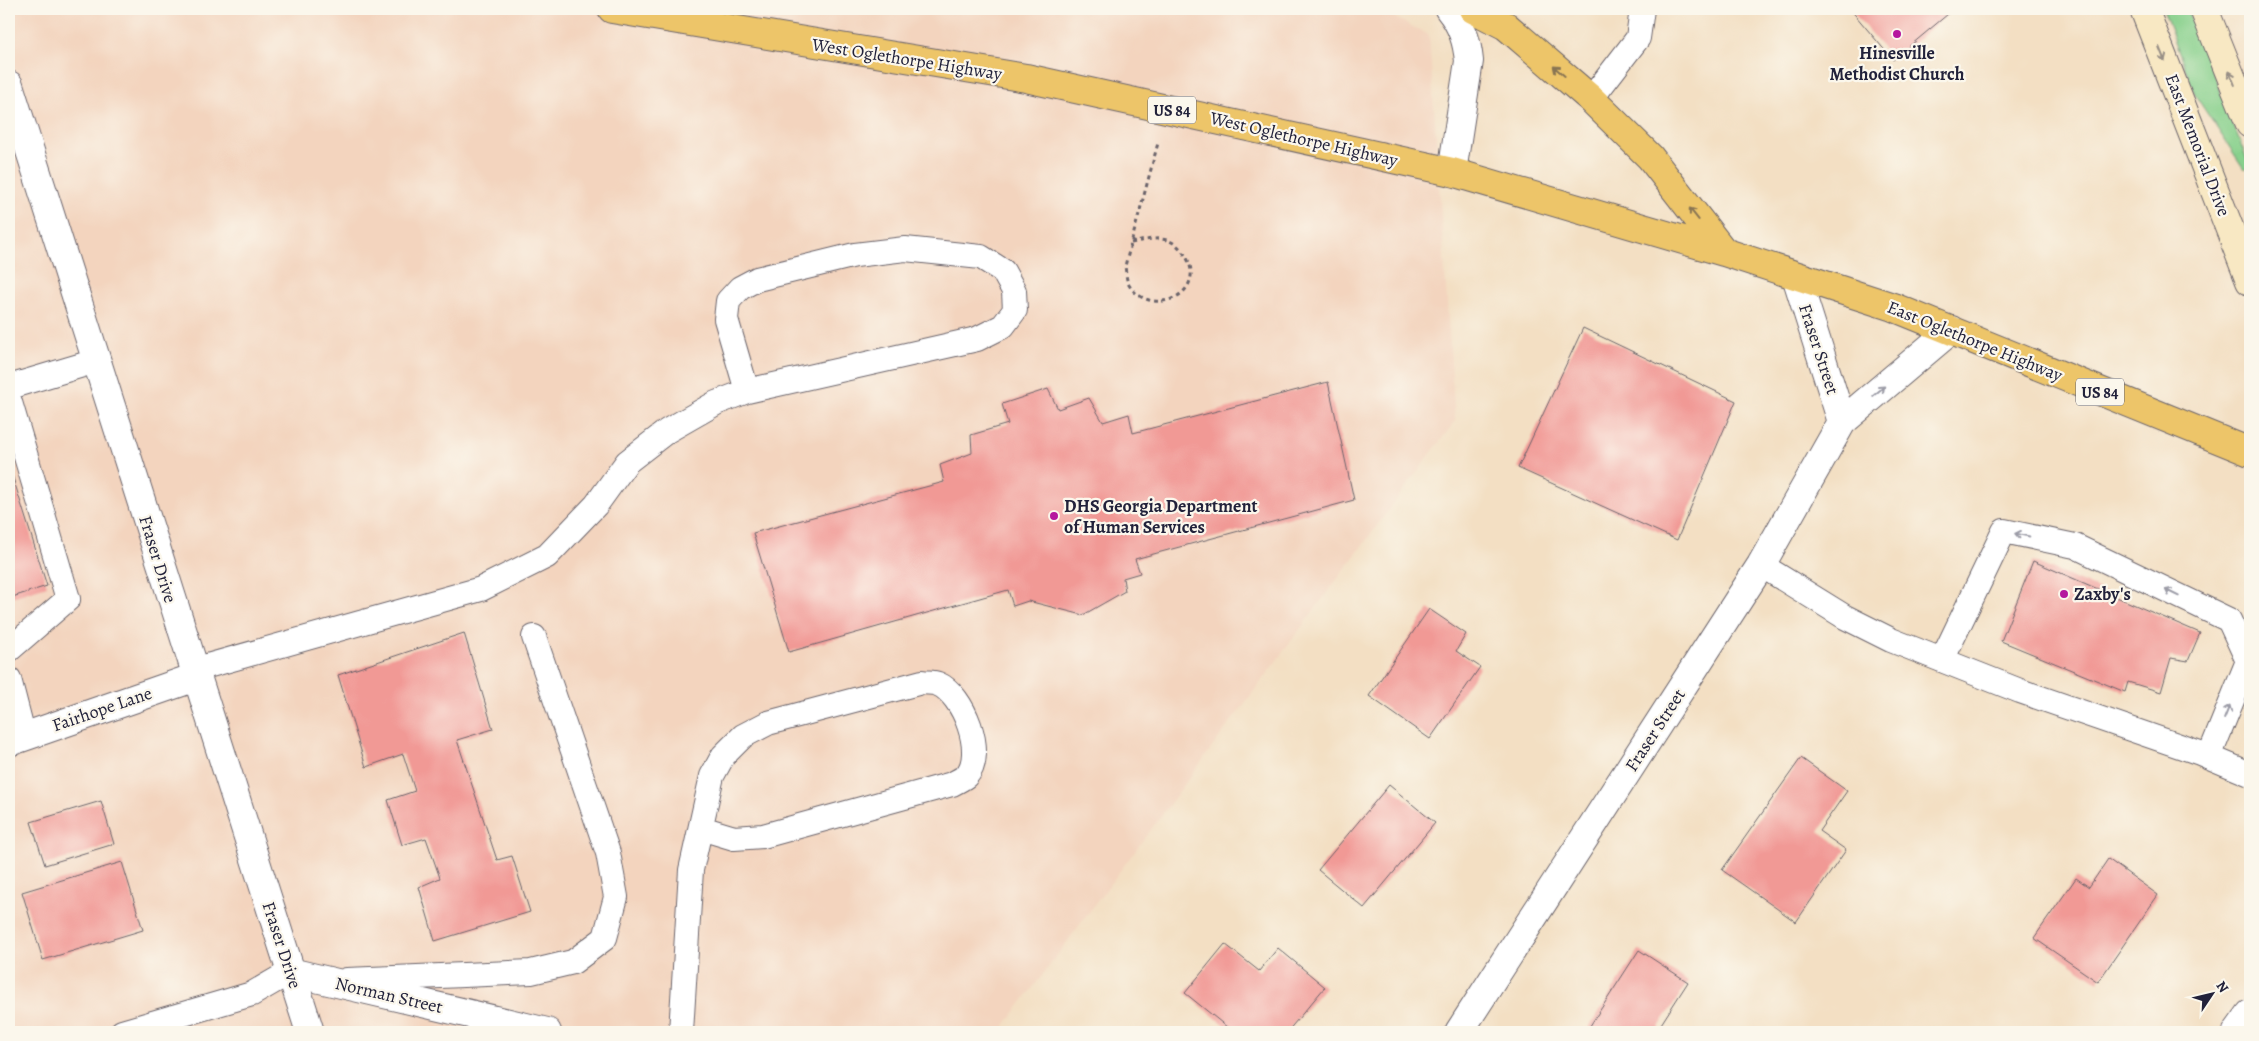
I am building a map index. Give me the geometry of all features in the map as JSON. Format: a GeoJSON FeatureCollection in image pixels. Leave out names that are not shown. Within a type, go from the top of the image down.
{"type":"FeatureCollection","features":[{"type":"Feature","properties":{"kind":"highway","name":"West Oglethorpe Highway"},"geometry":{"type":"LineString","coordinates":[[612,9],[1026,78],[1168,109],[1452,172],[1724,252]]}},
{"type":"Feature","properties":{"kind":"highway"},"geometry":{"type":"LineString","coordinates":[[1473,9],[1506,26],[1591,98],[1650,157],[1724,252]]}},
{"type":"Feature","properties":{"kind":"highway","name":"East Oglethorpe Highway"},"geometry":{"type":"LineString","coordinates":[[1724,252],[1893,307],[2250,452]]}},
{"type":"Feature","properties":{"kind":"main road","name":"East Memorial Drive"},"geometry":{"type":"LineString","coordinates":[[2144,9],[2250,281]]}},
{"type":"Feature","properties":{"kind":"main road"},"geometry":{"type":"LineString","coordinates":[[2204,9],[2250,124]]}},
{"type":"Feature","properties":{"kind":"street"},"geometry":{"type":"LineString","coordinates":[[1449,9],[1460,22],[1467,45],[1469,61],[1452,172]]}},
{"type":"Feature","properties":{"kind":"street","name":"Fraser Drive"},"geometry":{"type":"LineString","coordinates":[[9,85],[194,673],[310,1032]]}},
{"type":"Feature","properties":{"kind":"street","name":"Fraser Street"},"geometry":{"type":"LineString","coordinates":[[1796,276],[1842,422]]}},
{"type":"Feature","properties":{"kind":"street","name":"Fraser Street"},"geometry":{"type":"LineString","coordinates":[[1459,1032],[1761,565],[1842,422],[1951,330]]}},
{"type":"Feature","properties":{"kind":"street","name":"Fairhope Lane"},"geometry":{"type":"LineString","coordinates":[[16,740],[194,673]]}},
{"type":"Feature","properties":{"kind":"street","name":"Norman Street"},"geometry":{"type":"LineString","coordinates":[[290,972],[547,1032]]}},
{"type":"Feature","properties":{"kind":"street"},"geometry":{"type":"LineString","coordinates":[[2236,1032],[2250,1014]]}},
{"type":"Feature","properties":{"kind":"lane"},"geometry":{"type":"LineString","coordinates":[[1591,98],[1638,38],[1642,9]]}},
{"type":"Feature","properties":{"kind":"lane"},"geometry":{"type":"LineString","coordinates":[[194,673],[489,585],[547,556],[596,505],[627,462],[667,431],[716,403],[747,391],[976,339],[1003,326],[1015,310],[1014,291],[1003,272],[981,257],[906,249],[855,255],[757,279],[740,288],[728,301],[726,319],[747,391]]}},
{"type":"Feature","properties":{"kind":"lane"},"geometry":{"type":"LineString","coordinates":[[9,387],[96,362]]}},
{"type":"Feature","properties":{"kind":"lane"},"geometry":{"type":"LineString","coordinates":[[9,399],[14,439],[40,538],[68,599],[9,650]]}},
{"type":"Feature","properties":{"kind":"lane"},"geometry":{"type":"LineString","coordinates":[[1942,660],[2004,531],[2075,546],[2229,620],[2248,661],[2209,757]]}},
{"type":"Feature","properties":{"kind":"lane"},"geometry":{"type":"LineString","coordinates":[[1761,565],[1846,617],[1891,640],[2020,691],[2209,757],[2250,774]]}},
{"type":"Feature","properties":{"kind":"lane"},"geometry":{"type":"LineString","coordinates":[[329,981],[531,972],[573,962],[605,938],[616,897],[608,853],[534,637]]}},
{"type":"Feature","properties":{"kind":"lane"},"geometry":{"type":"LineString","coordinates":[[9,679],[16,740]]}},
{"type":"Feature","properties":{"kind":"lane"},"geometry":{"type":"LineString","coordinates":[[681,1032],[691,870],[712,776],[722,756],[743,736],[768,723],[922,682],[937,683],[950,692],[962,708],[971,729],[974,749],[973,764],[966,776],[952,784],[763,836],[734,838],[701,828]]}},
{"type":"Feature","properties":{"kind":"lane"},"geometry":{"type":"LineString","coordinates":[[135,1030],[252,994],[290,972]]}},
{"type":"Feature","properties":{"kind":"path"},"geometry":{"type":"LineString","coordinates":[[1131,243],[1159,237],[1177,244],[1191,263],[1191,280],[1184,293],[1171,300],[1156,302],[1140,297],[1128,284],[1124,266],[1168,109]]}},
{"type":"Feature","properties":{"kind":"shaded area"},"geometry":{"type":"Polygon","coordinates":[[[9,9],[1378,9],[1429,35],[1455,421],[1000,1032],[9,1032],[9,9]]]}},
{"type":"Feature","properties":{"kind":"green space"},"geometry":{"type":"Polygon","coordinates":[[[2163,9],[2186,9],[2194,24],[2250,167],[2244,169],[2195,95],[2163,9]]]}},
{"type":"Feature","properties":{"kind":"building","name":"Hinesville Methodist Church"},"geometry":{"type":"Polygon","coordinates":[[[1850,9],[1954,9],[1893,60],[1850,9]]]}},
{"type":"Feature","properties":{"kind":"building"},"geometry":{"type":"Polygon","coordinates":[[[1583,328],[1736,401],[1677,540],[1518,468],[1583,328]]]}},
{"type":"Feature","properties":{"kind":"building","name":"DHS Georgia Department of Human Services"},"geometry":{"type":"Polygon","coordinates":[[[1328,382],[1354,500],[1135,559],[1140,573],[1123,578],[1125,591],[1083,615],[1028,601],[1013,606],[1008,590],[789,652],[753,533],[944,482],[940,465],[972,453],[971,435],[1008,424],[1002,404],[1048,389],[1058,409],[1089,398],[1103,422],[1129,414],[1133,433],[1328,382]]]}},
{"type":"Feature","properties":{"kind":"building"},"geometry":{"type":"Polygon","coordinates":[[[9,465],[47,586],[9,598],[9,465]]]}},
{"type":"Feature","properties":{"kind":"building","name":"Zaxby's"},"geometry":{"type":"Polygon","coordinates":[[[2033,561],[2200,633],[2188,661],[2171,658],[2161,692],[2128,682],[2125,692],[2001,641],[2033,561]]]}},
{"type":"Feature","properties":{"kind":"building"},"geometry":{"type":"Polygon","coordinates":[[[1429,609],[1466,634],[1456,651],[1480,667],[1430,739],[1369,696],[1429,609]]]}},
{"type":"Feature","properties":{"kind":"building"},"geometry":{"type":"Polygon","coordinates":[[[464,633],[493,729],[457,740],[497,860],[512,856],[530,912],[435,941],[419,887],[440,878],[426,838],[402,845],[388,800],[415,791],[403,754],[366,767],[338,675],[464,633]]]}},
{"type":"Feature","properties":{"kind":"building"},"geometry":{"type":"Polygon","coordinates":[[[1801,758],[1847,791],[1819,831],[1846,850],[1796,922],[1722,870],[1801,758]]]}},
{"type":"Feature","properties":{"kind":"building"},"geometry":{"type":"Polygon","coordinates":[[[1389,785],[1435,823],[1364,908],[1318,870],[1389,785]]]}},
{"type":"Feature","properties":{"kind":"building"},"geometry":{"type":"Polygon","coordinates":[[[101,801],[114,844],[45,865],[31,822],[101,801]]]}},
{"type":"Feature","properties":{"kind":"building"},"geometry":{"type":"Polygon","coordinates":[[[2108,859],[2158,895],[2098,982],[2034,938],[2076,878],[2089,887],[2108,859]]]}},
{"type":"Feature","properties":{"kind":"building"},"geometry":{"type":"Polygon","coordinates":[[[122,862],[143,930],[43,960],[22,892],[122,862]]]}},
{"type":"Feature","properties":{"kind":"building"},"geometry":{"type":"Polygon","coordinates":[[[1225,944],[1259,971],[1278,948],[1325,987],[1287,1032],[1233,1032],[1185,993],[1225,944]]]}},
{"type":"Feature","properties":{"kind":"building"},"geometry":{"type":"Polygon","coordinates":[[[1639,950],[1688,982],[1656,1032],[1586,1032],[1639,950]]]}},
{"type":"Feature","properties":{"kind":"place","name":"Hinesville Methodist Church"},"geometry":{"type":"Point","coordinates":[1897,34]}},
{"type":"Feature","properties":{"kind":"place","name":"DHS Georgia Department of Human Services"},"geometry":{"type":"Point","coordinates":[1054,516]}},
{"type":"Feature","properties":{"kind":"place","name":"Zaxby's"},"geometry":{"type":"Point","coordinates":[2064,594]}}]}
